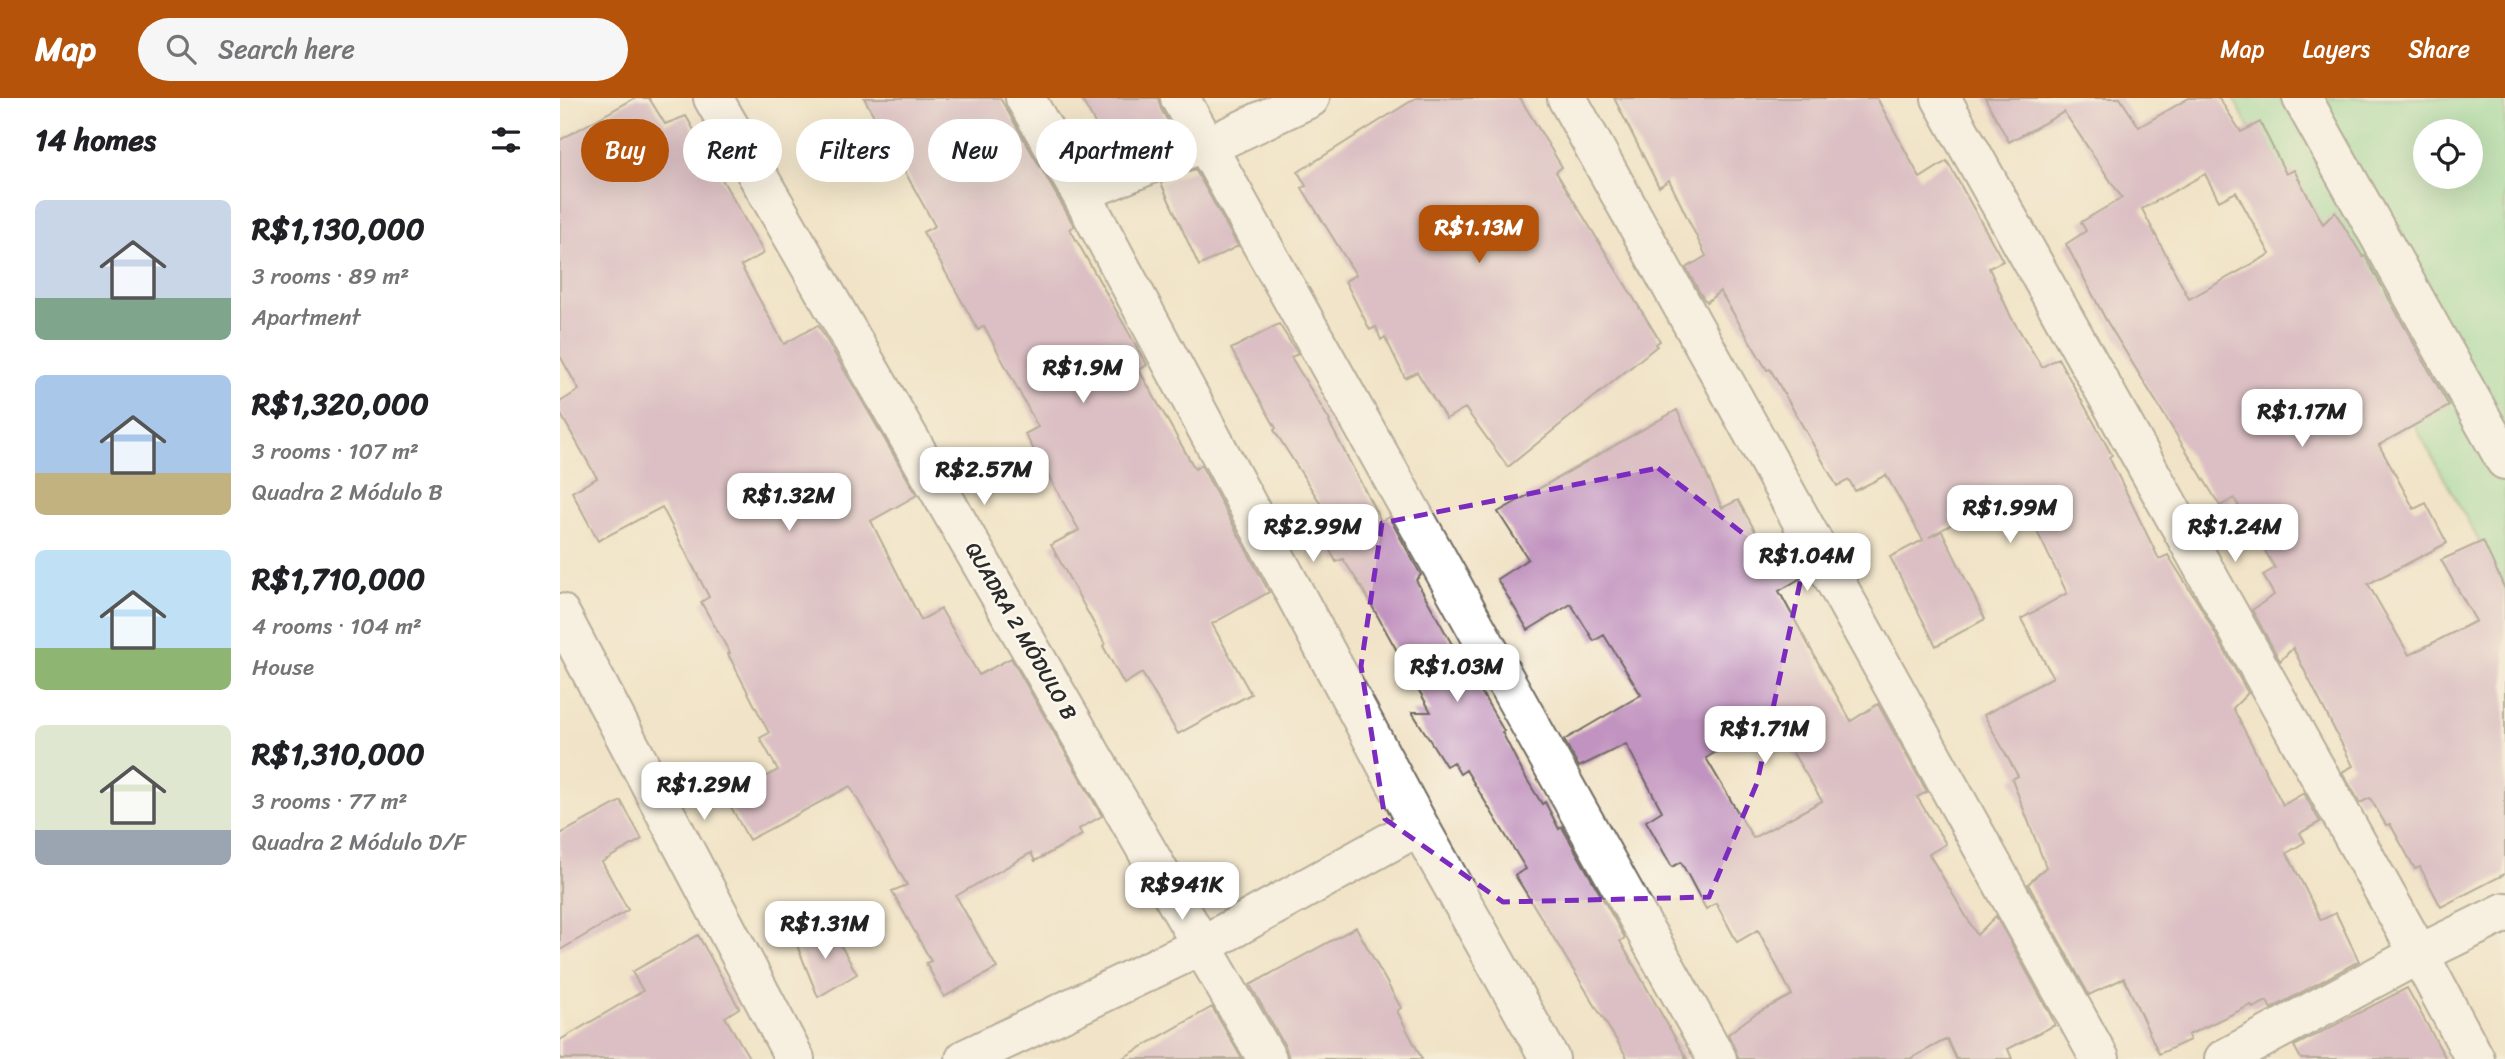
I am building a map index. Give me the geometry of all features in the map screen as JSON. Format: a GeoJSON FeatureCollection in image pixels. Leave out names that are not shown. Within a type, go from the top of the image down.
{"type":"FeatureCollection","features":[{"type":"Feature","properties":{"kind":"street","name":"QUADRA 2 MÓDULO B"},"geometry":{"type":"LineString","coordinates":[[713,98],[1267,1059]]}},
{"type":"Feature","properties":{"kind":"street"},"geometry":{"type":"LineString","coordinates":[[1025,98],[1083,197],[1419,827],[1550,1059]]}},
{"type":"Feature","properties":{"kind":"street"},"geometry":{"type":"LineString","coordinates":[[1180,98],[1717,1059]]}},
{"type":"Feature","properties":{"kind":"street"},"geometry":{"type":"LineString","coordinates":[[1206,147],[1310,98]]}},
{"type":"Feature","properties":{"kind":"street"},"geometry":{"type":"LineString","coordinates":[[1567,98],[2100,1059]]}},
{"type":"Feature","properties":{"kind":"street"},"geometry":{"type":"LineString","coordinates":[[1941,98],[2475,1059]]}},
{"type":"Feature","properties":{"kind":"street"},"geometry":{"type":"LineString","coordinates":[[2301,98],[2505,460]]}},
{"type":"Feature","properties":{"kind":"street"},"geometry":{"type":"LineString","coordinates":[[560,613],[795,1059]]}},
{"type":"Feature","properties":{"kind":"street"},"geometry":{"type":"LineString","coordinates":[[965,1059],[1203,945],[1419,827]]}},
{"type":"Feature","properties":{"kind":"street"},"geometry":{"type":"LineString","coordinates":[[2224,1059],[2419,954],[2505,912]]}},
{"type":"Feature","properties":{"kind":"lane"},"geometry":{"type":"LineString","coordinates":[[1083,197],[1206,147]]}},
{"type":"Feature","properties":{"kind":"highlighted area"},"geometry":{"type":"Polygon","coordinates":[[[1658,468],[1801,578],[1757,783],[1709,897],[1503,902],[1385,819],[1361,666],[1382,523],[1658,468]]]}},
{"type":"Feature","properties":{"kind":"green space"},"geometry":{"type":"Polygon","coordinates":[[[2233,98],[2505,98],[2505,588],[2233,98]]]}},
{"type":"Feature","properties":{"kind":"building"},"geometry":{"type":"Polygon","coordinates":[[[635,98],[649,98],[662,119],[598,119],[635,98]]]}},
{"type":"Feature","properties":{"kind":"building"},"geometry":{"type":"Polygon","coordinates":[[[864,98],[1000,98],[1012,119],[928,119],[928,182],[1022,182],[1022,136],[1036,160],[1036,182],[1049,182],[1074,226],[1070,229],[1147,365],[1139,370],[1195,469],[1201,465],[1269,592],[1212,624],[1251,694],[1178,734],[1142,673],[1124,684],[1051,545],[1079,530],[1025,434],[1038,427],[984,326],[978,330],[923,232],[935,226],[911,182],[914,182],[914,119],[876,119],[864,98]]]}},
{"type":"Feature","properties":{"kind":"building"},"geometry":{"type":"Polygon","coordinates":[[[1081,98],[1158,98],[1167,119],[1093,119],[1081,98]]]}},
{"type":"Feature","properties":{"kind":"building"},"geometry":{"type":"Polygon","coordinates":[[[1416,98],[1520,98],[1562,167],[1556,172],[1660,341],[1508,467],[1465,408],[1446,419],[1417,372],[1405,378],[1385,337],[1381,340],[1376,327],[1370,330],[1345,281],[1356,275],[1302,188],[1306,186],[1298,172],[1416,98]]]}},
{"type":"Feature","properties":{"kind":"building"},"geometry":{"type":"Polygon","coordinates":[[[1614,98],[1877,98],[1920,178],[1947,161],[2003,261],[1989,268],[2011,317],[2042,367],[2058,358],[2112,455],[2109,457],[2159,559],[2168,555],[2200,606],[2248,693],[2233,708],[2283,805],[2304,793],[2320,822],[2300,833],[2305,842],[2287,853],[2321,920],[2336,913],[2359,961],[2271,1009],[2267,1001],[2253,1008],[2251,1005],[2188,1035],[2190,1040],[2159,1054],[2124,978],[2089,995],[2028,884],[2046,867],[2012,779],[2018,776],[1984,715],[2053,677],[2021,619],[2067,593],[2016,488],[1929,537],[1942,531],[1985,619],[1936,646],[1890,557],[1923,540],[1886,475],[1855,491],[1849,480],[1837,486],[1770,369],[1767,370],[1720,291],[1707,302],[1703,298],[1686,268],[1706,256],[1669,180],[1659,187],[1614,98]]]}},
{"type":"Feature","properties":{"kind":"building"},"geometry":{"type":"Polygon","coordinates":[[[1985,98],[2120,98],[2139,127],[2189,98],[2219,98],[2241,132],[2260,122],[2286,174],[2294,170],[2323,224],[2335,212],[2363,257],[2365,256],[2449,406],[2379,445],[2414,509],[2426,503],[2447,543],[2368,584],[2409,655],[2476,621],[2441,560],[2483,541],[2505,589],[2505,874],[2441,907],[2420,867],[2415,869],[2390,824],[2386,825],[2370,798],[2360,803],[2342,772],[2353,766],[2293,648],[2280,661],[2252,610],[2274,595],[2263,575],[2275,568],[2234,498],[2220,506],[2106,320],[2066,244],[2086,231],[2081,222],[2122,198],[2064,112],[2009,142],[1985,98]],[[2205,174],[2142,209],[2189,299],[2270,254],[2236,192],[2219,201],[2205,174]]]}},
{"type":"Feature","properties":{"kind":"building"},"geometry":{"type":"Polygon","coordinates":[[[686,116],[688,119],[683,119],[683,182],[724,182],[764,253],[741,266],[784,344],[818,325],[917,495],[871,521],[921,620],[941,609],[979,675],[1011,658],[1102,816],[1079,829],[1082,835],[1035,861],[1031,853],[956,896],[997,968],[944,997],[926,963],[931,961],[892,891],[907,885],[850,786],[749,840],[726,798],[778,770],[760,738],[769,733],[728,654],[730,653],[701,602],[709,597],[662,507],[598,541],[572,492],[597,478],[560,413],[560,402],[579,390],[560,356],[560,140],[581,128],[581,182],[669,182],[669,122],[686,116]]]}},
{"type":"Feature","properties":{"kind":"building"},"geometry":{"type":"Polygon","coordinates":[[[1197,173],[1238,246],[1199,266],[1161,183],[1197,182],[1197,173]]]}},
{"type":"Feature","properties":{"kind":"building"},"geometry":{"type":"Polygon","coordinates":[[[1279,324],[1298,354],[1291,357],[1330,421],[1381,521],[1389,517],[1421,575],[1416,580],[1477,689],[1479,688],[1504,731],[1502,732],[1523,773],[1542,804],[1545,802],[1559,829],[1562,827],[1625,938],[1620,941],[1687,1059],[1628,1059],[1515,875],[1526,869],[1466,770],[1460,774],[1453,762],[1446,766],[1412,712],[1431,712],[1362,588],[1343,559],[1336,562],[1315,520],[1331,520],[1274,430],[1276,428],[1231,349],[1279,324]]]}},
{"type":"Feature","properties":{"kind":"building"},"geometry":{"type":"Polygon","coordinates":[[[1677,410],[1722,508],[1738,500],[1768,554],[1787,543],[1806,575],[1779,591],[1820,666],[1851,721],[1878,704],[1927,792],[1917,797],[1946,844],[1929,854],[1977,935],[1996,916],[2055,1025],[2008,1049],[2012,1059],[1956,1059],[1947,1039],[1910,1059],[1739,1059],[1728,1034],[1755,1014],[1792,995],[1758,930],[1737,942],[1716,903],[1706,909],[1681,862],[1672,867],[1646,821],[1662,811],[1626,744],[1579,767],[1564,740],[1641,695],[1604,635],[1594,641],[1571,604],[1528,630],[1497,579],[1528,559],[1498,512],[1677,410]],[[1772,718],[1706,758],[1753,838],[1822,801],[1772,718]]]}},
{"type":"Feature","properties":{"kind":"building"},"geometry":{"type":"Polygon","coordinates":[[[621,801],[642,839],[602,862],[628,910],[560,950],[560,834],[621,801]]]}},
{"type":"Feature","properties":{"kind":"building"},"geometry":{"type":"Polygon","coordinates":[[[829,925],[857,974],[818,997],[796,943],[829,925]]]}},
{"type":"Feature","properties":{"kind":"building"},"geometry":{"type":"Polygon","coordinates":[[[1356,927],[1401,1008],[1397,1011],[1422,1059],[1289,1059],[1286,1048],[1250,985],[1356,927]]]}},
{"type":"Feature","properties":{"kind":"building"},"geometry":{"type":"Polygon","coordinates":[[[698,935],[739,1008],[725,1017],[750,1059],[560,1059],[560,1040],[643,991],[632,972],[698,935]]]}},
{"type":"Feature","properties":{"kind":"building"},"geometry":{"type":"Polygon","coordinates":[[[2407,988],[2446,1059],[2301,1059],[2294,1046],[2407,988]]]}},
{"type":"Feature","properties":{"kind":"building"},"geometry":{"type":"Polygon","coordinates":[[[1212,1007],[1242,1059],[1121,1059],[1212,1007]]]}}]}
